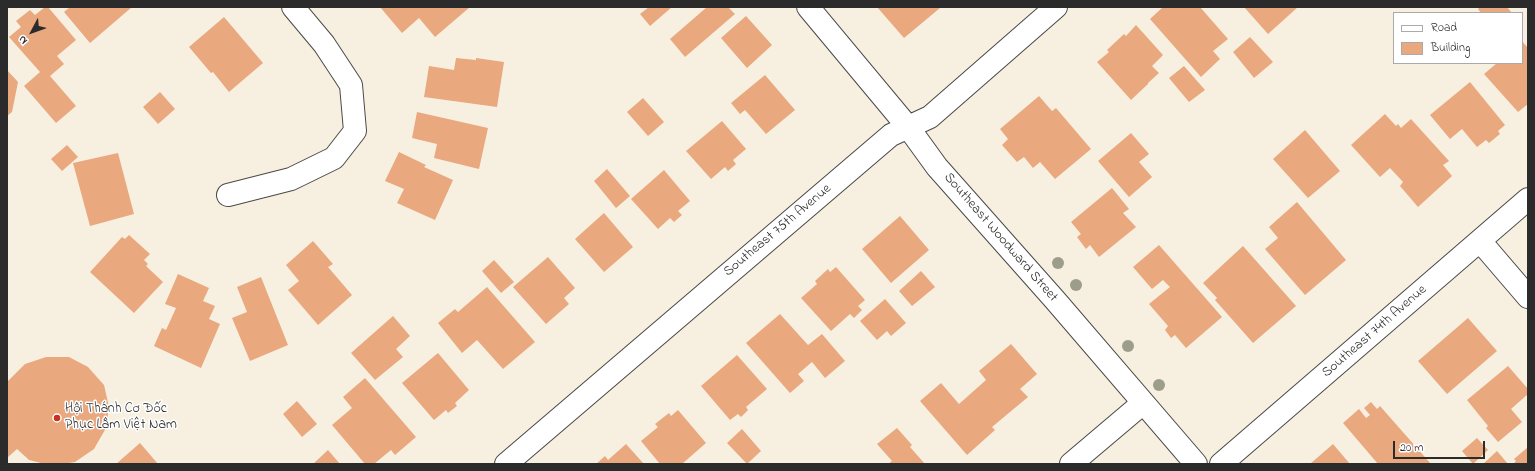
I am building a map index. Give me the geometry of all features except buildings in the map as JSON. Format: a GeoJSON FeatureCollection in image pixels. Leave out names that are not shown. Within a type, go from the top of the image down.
{"type":"FeatureCollection","features":[{"type":"Feature","properties":{"kind":"street"},"geometry":{"type":"LineString","coordinates":[[228,195],[291,179],[334,158],[355,130],[350,85],[324,44],[292,7]]}},
{"type":"Feature","properties":{"kind":"street","name":"Southeast Woodward Street"},"geometry":{"type":"LineString","coordinates":[[808,7],[908,127],[937,167],[1055,300],[1196,464]]}},
{"type":"Feature","properties":{"kind":"street","name":"Southeast 75th Avenue"},"geometry":{"type":"LineString","coordinates":[[506,464],[891,135],[930,117],[1056,7]]}},
{"type":"Feature","properties":{"kind":"street","name":"Southeast 74th Avenue"},"geometry":{"type":"LineString","coordinates":[[1221,464],[1528,199]]}},
{"type":"Feature","properties":{"kind":"street"},"geometry":{"type":"LineString","coordinates":[[1480,241],[1528,297]]}},
{"type":"Feature","properties":{"kind":"street"},"geometry":{"type":"LineString","coordinates":[[1072,464],[1143,403]]}},
{"type":"Feature","properties":{"kind":"place","name":"Hội Thánh Cơ Đốc Phục Lâm Việt Nam"},"geometry":{"type":"Point","coordinates":[57,418]}}]}
